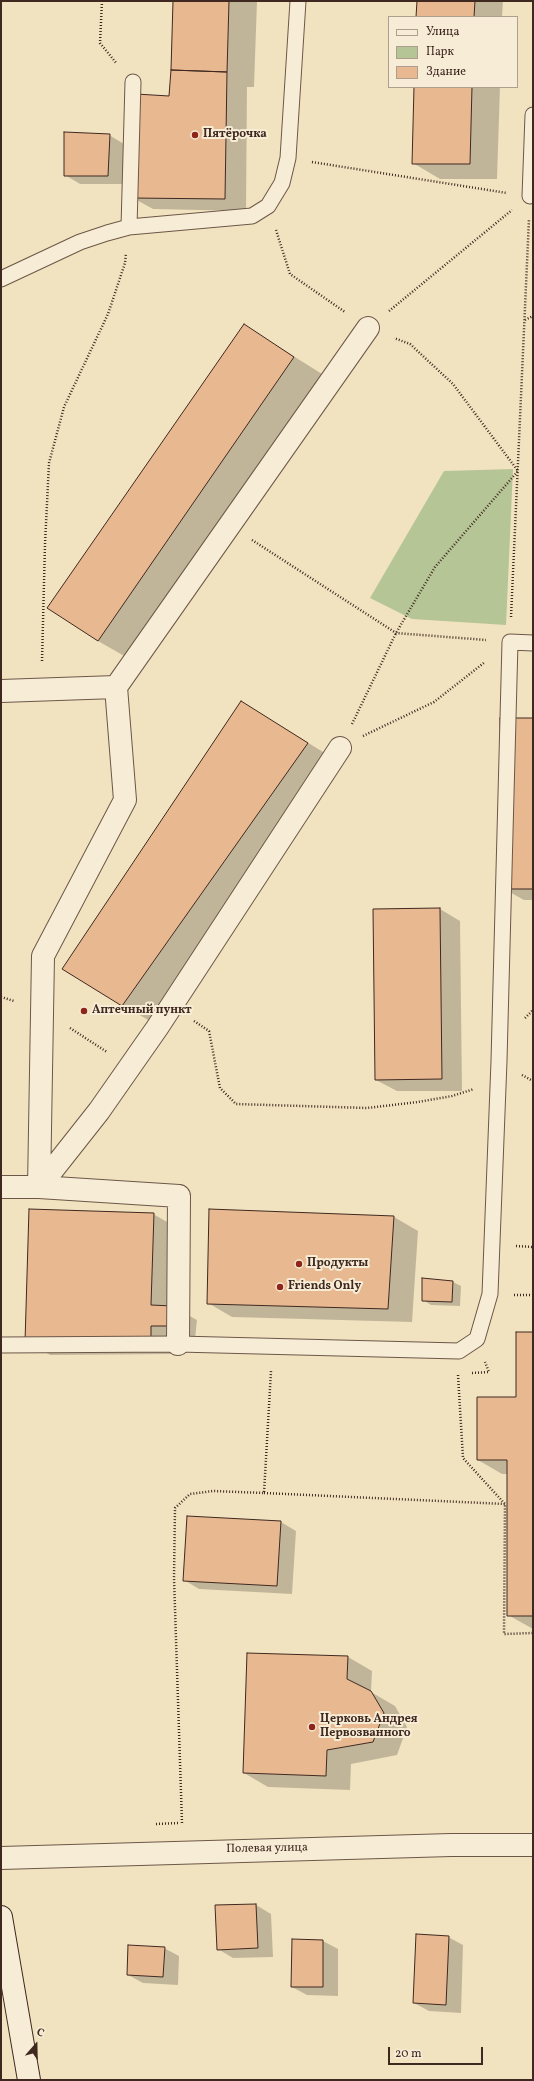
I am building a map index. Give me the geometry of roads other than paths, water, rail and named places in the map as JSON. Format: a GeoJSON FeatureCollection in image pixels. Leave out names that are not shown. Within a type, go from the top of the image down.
{"type":"FeatureCollection","features":[{"type":"Feature","properties":{"kind":"street"},"geometry":{"type":"LineString","coordinates":[[39,1187],[43,956],[125,800],[116,687],[368,328]]}},
{"type":"Feature","properties":{"kind":"street"},"geometry":{"type":"LineString","coordinates":[[1,691],[41,688],[116,687]]}},
{"type":"Feature","properties":{"kind":"street"},"geometry":{"type":"LineString","coordinates":[[39,1187],[99,1111],[172,1005],[340,748]]}},
{"type":"Feature","properties":{"kind":"street"},"geometry":{"type":"LineString","coordinates":[[1,1186],[179,1196],[178,1344]]}},
{"type":"Feature","properties":{"kind":"street","name":"Полевая улица"},"geometry":{"type":"LineString","coordinates":[[1,1858],[451,1844],[533,1845]]}},
{"type":"Feature","properties":{"kind":"street"},"geometry":{"type":"LineString","coordinates":[[1,1917],[29,2080]]}},
{"type":"Feature","properties":{"kind":"lane"},"geometry":{"type":"LineString","coordinates":[[1,279],[80,242],[130,227],[252,216],[268,206],[282,183],[288,158],[298,1]]}},
{"type":"Feature","properties":{"kind":"lane"},"geometry":{"type":"LineString","coordinates":[[130,227],[133,82]]}},
{"type":"Feature","properties":{"kind":"lane"},"geometry":{"type":"LineString","coordinates":[[530,196],[533,115]]}},
{"type":"Feature","properties":{"kind":"lane"},"geometry":{"type":"LineString","coordinates":[[1,1344],[178,1344],[459,1351],[477,1339],[490,1294],[499,1061],[510,642],[533,643]]}},
{"type":"Feature","properties":{"kind":"place","name":"Пятёрочка"},"geometry":{"type":"Point","coordinates":[195,135]}},
{"type":"Feature","properties":{"kind":"place","name":"Аптечный пункт"},"geometry":{"type":"Point","coordinates":[84,1011]}},
{"type":"Feature","properties":{"kind":"place","name":"Продукты"},"geometry":{"type":"Point","coordinates":[299,1264]}},
{"type":"Feature","properties":{"kind":"place","name":"Friends Only"},"geometry":{"type":"Point","coordinates":[280,1287]}},
{"type":"Feature","properties":{"kind":"place","name":"Церковь Андрея Первозванного"},"geometry":{"type":"Point","coordinates":[312,1727]}}]}
